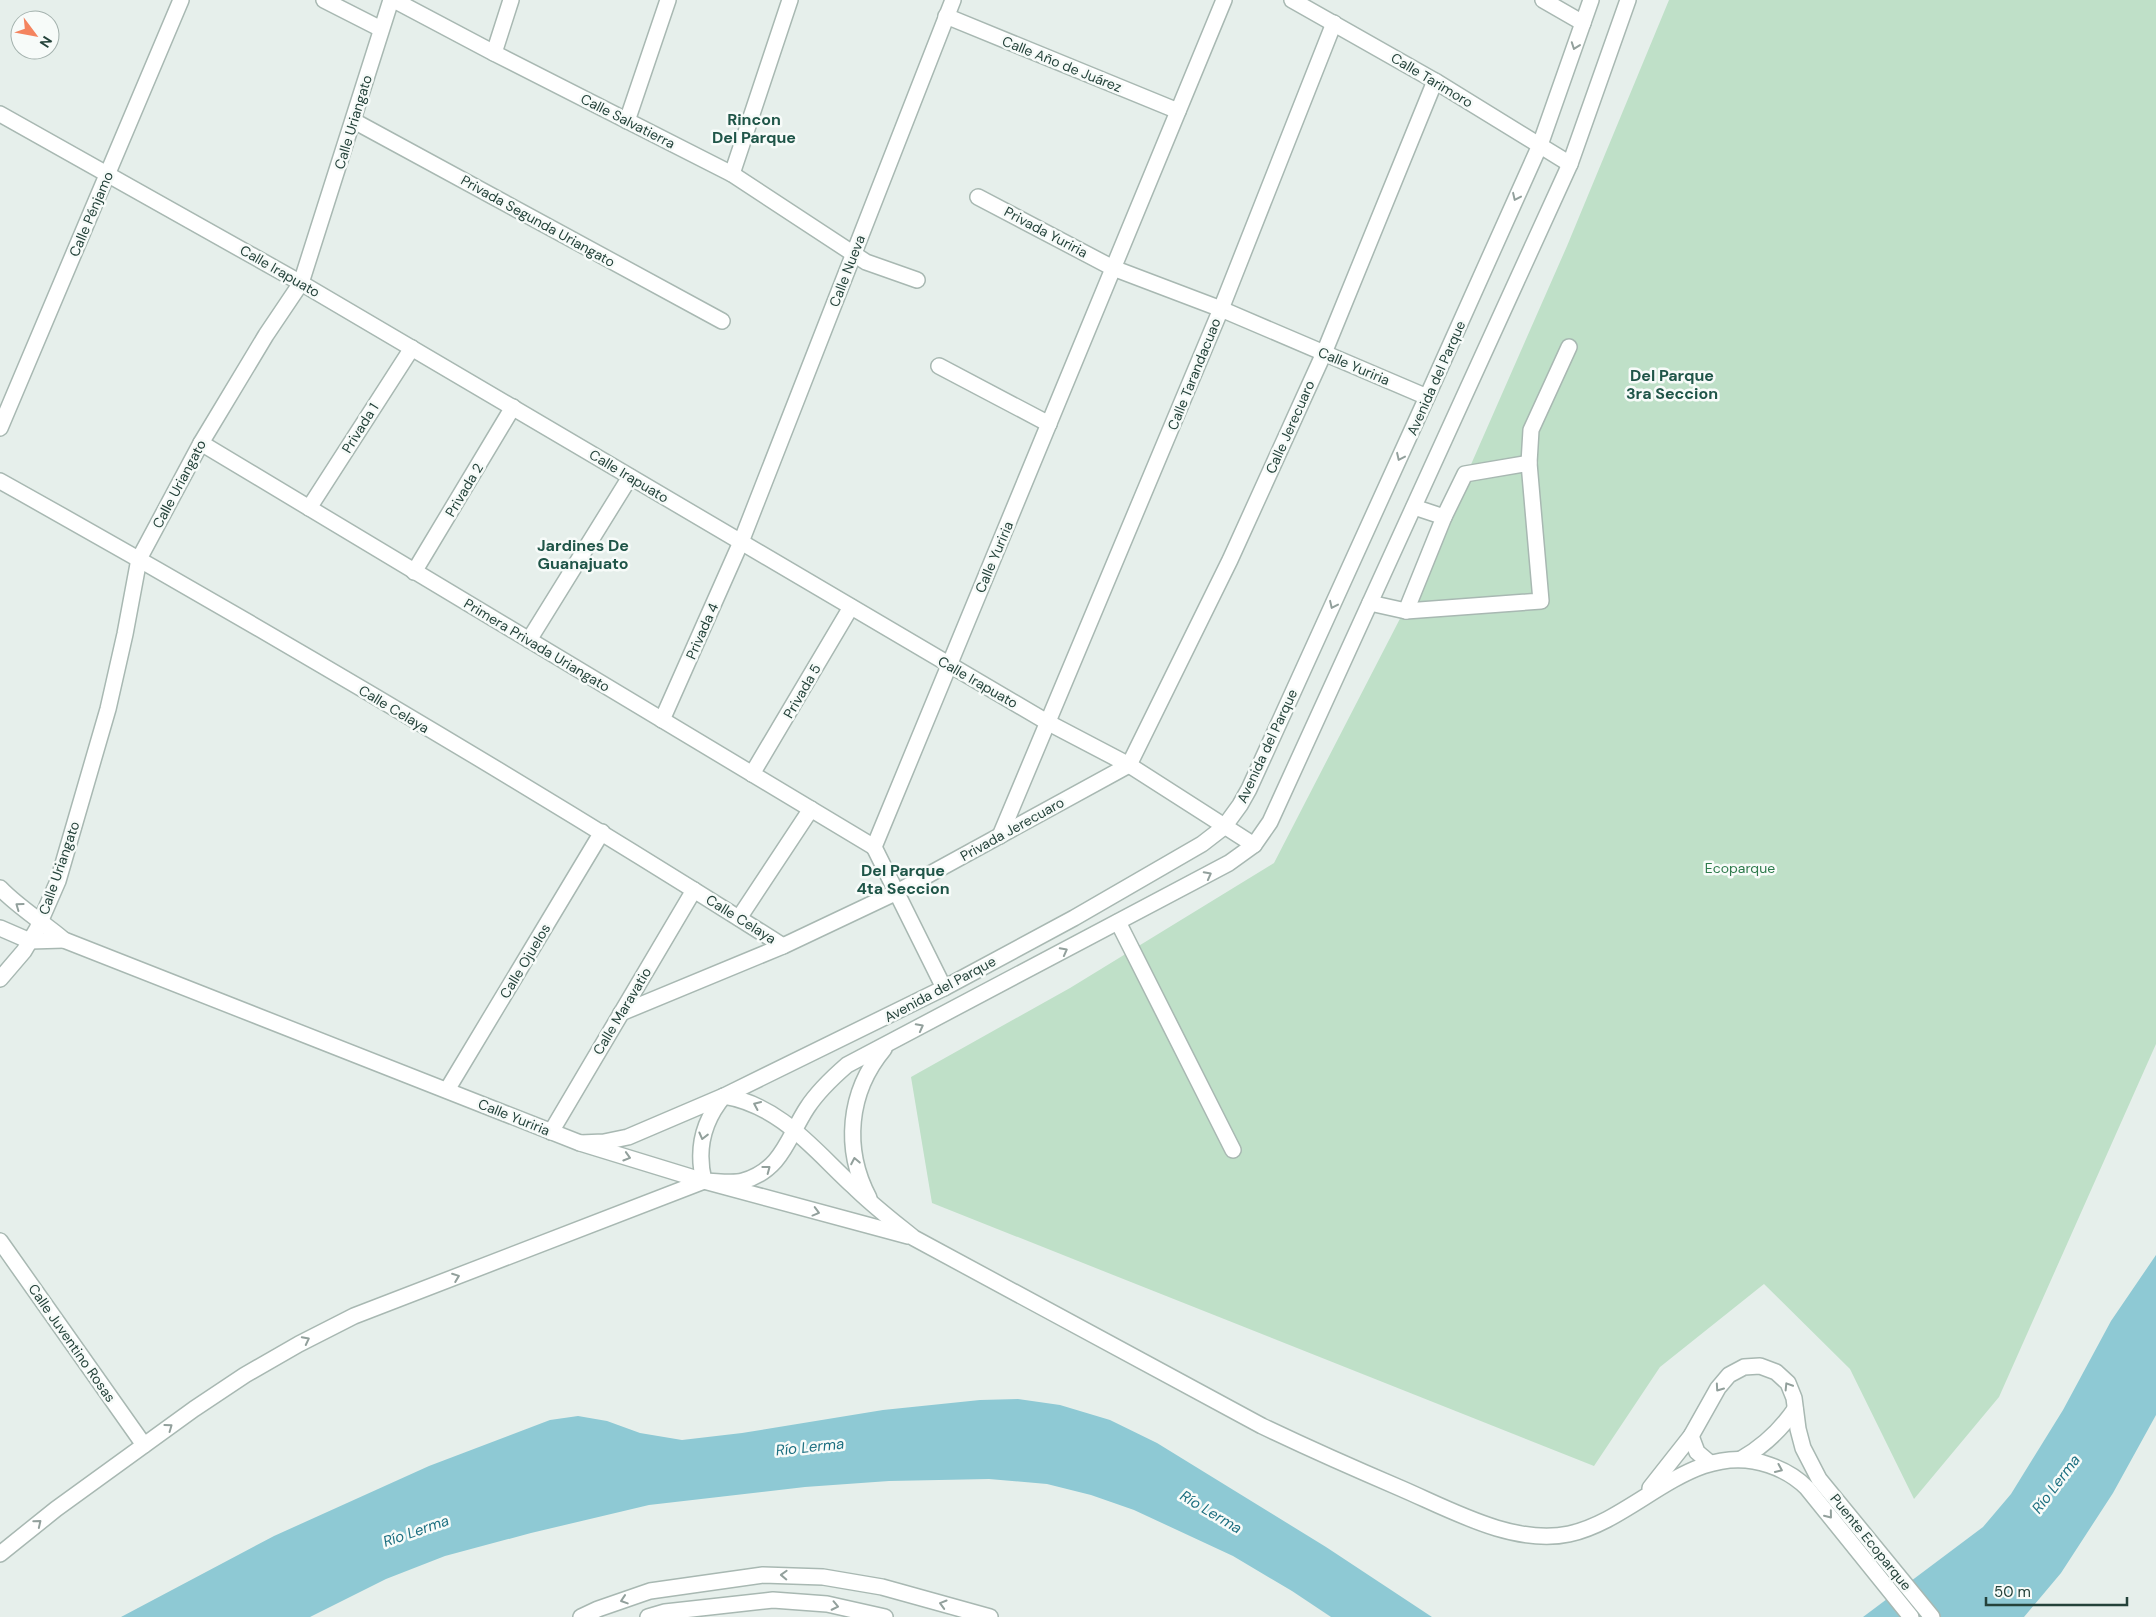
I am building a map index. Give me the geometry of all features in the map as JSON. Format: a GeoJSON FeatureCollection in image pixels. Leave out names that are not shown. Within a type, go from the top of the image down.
{"type":"FeatureCollection","features":[{"type":"Feature","properties":{"kind":"street","name":"Calle Pénjamo"},"geometry":{"type":"LineString","coordinates":[[0,428],[182,0]]}},
{"type":"Feature","properties":{"kind":"street"},"geometry":{"type":"LineString","coordinates":[[324,0],[381,30]]}},
{"type":"Feature","properties":{"kind":"street","name":"Calle Uriangato"},"geometry":{"type":"LineString","coordinates":[[0,979],[30,941],[41,921],[58,881],[108,709],[125,634],[139,558],[201,443],[266,335],[301,283],[392,0]]}},
{"type":"Feature","properties":{"kind":"street","name":"Calle Salvatierra"},"geometry":{"type":"LineString","coordinates":[[392,0],[732,174],[853,254],[882,269],[917,280]]}},
{"type":"Feature","properties":{"kind":"street"},"geometry":{"type":"LineString","coordinates":[[494,53],[511,0]]}},
{"type":"Feature","properties":{"kind":"street"},"geometry":{"type":"LineString","coordinates":[[627,121],[668,0]]}},
{"type":"Feature","properties":{"kind":"street"},"geometry":{"type":"LineString","coordinates":[[732,174],[790,0]]}},
{"type":"Feature","properties":{"kind":"street","name":"Calle Nueva"},"geometry":{"type":"LineString","coordinates":[[741,542],[953,0]]}},
{"type":"Feature","properties":{"kind":"street","name":"Calle Yuriria"},"geometry":{"type":"LineString","coordinates":[[874,847],[1224,0]]}},
{"type":"Feature","properties":{"kind":"street","name":"Calle Tarimoro"},"geometry":{"type":"LineString","coordinates":[[1292,0],[1435,81],[1570,164]]}},
{"type":"Feature","properties":{"kind":"street"},"geometry":{"type":"LineString","coordinates":[[1543,0],[1583,23]]}},
{"type":"Feature","properties":{"kind":"street","name":"Avenida del Parque"},"geometry":{"type":"LineString","coordinates":[[580,1143],[604,1142],[628,1137],[724,1096],[944,988],[1082,913],[1202,844],[1224,827],[1249,789],[1428,397],[1540,145],[1591,0]]}},
{"type":"Feature","properties":{"kind":"street","name":"Avenida del Parque"},"geometry":{"type":"LineString","coordinates":[[704,1181],[742,1182],[759,1174],[774,1163],[786,1148],[794,1131],[817,1095],[847,1065],[1229,863],[1254,845],[1270,822],[1570,164],[1628,0]]}},
{"type":"Feature","properties":{"kind":"street","name":"Calle Año de Juárez"},"geometry":{"type":"LineString","coordinates":[[946,16],[1178,111]]}},
{"type":"Feature","properties":{"kind":"street","name":"Calle Tarandacuao"},"geometry":{"type":"LineString","coordinates":[[1000,836],[1221,309],[1334,23]]}},
{"type":"Feature","properties":{"kind":"street","name":"Calle Jerecuaro"},"geometry":{"type":"LineString","coordinates":[[1129,765],[1230,560],[1324,353],[1435,81]]}},
{"type":"Feature","properties":{"kind":"street","name":"Calle Irapuato"},"geometry":{"type":"LineString","coordinates":[[0,114],[301,283],[949,665],[1047,722],[1129,765],[1254,845]]}},
{"type":"Feature","properties":{"kind":"street","name":"Privada Segunda Uriangato"},"geometry":{"type":"LineString","coordinates":[[354,121],[722,321]]}},
{"type":"Feature","properties":{"kind":"street","name":"Privada Yuriria"},"geometry":{"type":"LineString","coordinates":[[978,197],[1114,268]]}},
{"type":"Feature","properties":{"kind":"street","name":"Calle Yuriria"},"geometry":{"type":"LineString","coordinates":[[1114,268],[1221,309],[1428,397]]}},
{"type":"Feature","properties":{"kind":"street"},"geometry":{"type":"LineString","coordinates":[[1370,603],[1406,611],[1542,601],[1529,463],[1531,430],[1569,347]]}},
{"type":"Feature","properties":{"kind":"street","name":"Privada 1"},"geometry":{"type":"LineString","coordinates":[[309,508],[412,348]]}},
{"type":"Feature","properties":{"kind":"street"},"geometry":{"type":"LineString","coordinates":[[939,366],[1049,424]]}},
{"type":"Feature","properties":{"kind":"street","name":"Privada 2"},"geometry":{"type":"LineString","coordinates":[[414,572],[513,408]]}},
{"type":"Feature","properties":{"kind":"street","name":"Primera Privada Uriangato"},"geometry":{"type":"LineString","coordinates":[[201,443],[874,847]]}},
{"type":"Feature","properties":{"kind":"street"},"geometry":{"type":"LineString","coordinates":[[1406,611],[1444,517],[1465,474],[1470,471],[1529,463]]}},
{"type":"Feature","properties":{"kind":"street"},"geometry":{"type":"LineString","coordinates":[[529,640],[630,477]]}},
{"type":"Feature","properties":{"kind":"street","name":"Calle Celaya"},"geometry":{"type":"LineString","coordinates":[[0,481],[139,558],[602,832],[784,946]]}},
{"type":"Feature","properties":{"kind":"street"},"geometry":{"type":"LineString","coordinates":[[1414,508],[1444,517]]}},
{"type":"Feature","properties":{"kind":"street","name":"Privada 4"},"geometry":{"type":"LineString","coordinates":[[662,720],[741,542]]}},
{"type":"Feature","properties":{"kind":"street","name":"Privada 5"},"geometry":{"type":"LineString","coordinates":[[752,774],[851,607]]}},
{"type":"Feature","properties":{"kind":"street","name":"Privada Jerecuaro"},"geometry":{"type":"LineString","coordinates":[[621,1013],[784,946],[897,892],[1129,765]]}},
{"type":"Feature","properties":{"kind":"street"},"geometry":{"type":"LineString","coordinates":[[740,918],[811,809]]}},
{"type":"Feature","properties":{"kind":"street","name":"Calle Ojuelos"},"geometry":{"type":"LineString","coordinates":[[448,1090],[602,832]]}},
{"type":"Feature","properties":{"kind":"street"},"geometry":{"type":"LineString","coordinates":[[874,847],[944,988]]}},
{"type":"Feature","properties":{"kind":"street"},"geometry":{"type":"LineString","coordinates":[[0,888],[15,904],[41,921],[64,940]]}},
{"type":"Feature","properties":{"kind":"street","name":"Calle Maravatio"},"geometry":{"type":"LineString","coordinates":[[551,1132],[694,890]]}},
{"type":"Feature","properties":{"kind":"street"},"geometry":{"type":"LineString","coordinates":[[1118,922],[1234,1150]]}},
{"type":"Feature","properties":{"kind":"street"},"geometry":{"type":"LineString","coordinates":[[0,928],[30,941],[64,940]]}},
{"type":"Feature","properties":{"kind":"street","name":"Calle Yuriria"},"geometry":{"type":"LineString","coordinates":[[64,940],[580,1143],[704,1181]]}},
{"type":"Feature","properties":{"kind":"street"},"geometry":{"type":"LineString","coordinates":[[873,1206],[856,1166],[852,1144],[852,1122],[856,1100],[864,1080],[874,1061],[889,1044]]}},
{"type":"Feature","properties":{"kind":"street"},"geometry":{"type":"LineString","coordinates":[[704,1181],[701,1168],[701,1142],[709,1117],[724,1096],[744,1100],[762,1107],[784,1122],[873,1206],[914,1238],[1262,1426],[1319,1454],[1468,1517],[1500,1529],[1532,1535],[1568,1534],[1602,1523],[1697,1467],[1710,1463],[1741,1459],[1757,1450],[1772,1438],[1795,1409],[1794,1398],[1788,1383],[1776,1372],[1760,1366],[1744,1368],[1729,1375],[1718,1388],[1691,1436],[1662,1474],[1637,1502]]}},
{"type":"Feature","properties":{"kind":"street"},"geometry":{"type":"LineString","coordinates":[[0,1554],[56,1509],[194,1409],[245,1375],[299,1344],[354,1316],[704,1181],[914,1238]]}},
{"type":"Feature","properties":{"kind":"street","name":"Calle Juventino Rosas"},"geometry":{"type":"LineString","coordinates":[[0,1241],[144,1445]]}},
{"type":"Feature","properties":{"kind":"street","name":"Puente Ecoparque"},"geometry":{"type":"LineString","coordinates":[[1795,1409],[1800,1438],[1819,1479],[1932,1617]]}},
{"type":"Feature","properties":{"kind":"street"},"geometry":{"type":"LineString","coordinates":[[1691,1436],[1697,1452],[1710,1463]]}},
{"type":"Feature","properties":{"kind":"street","name":"Puente Ecoparque"},"geometry":{"type":"LineString","coordinates":[[1741,1459],[1767,1464],[1797,1478],[1911,1617]]}},
{"type":"Feature","properties":{"kind":"street"},"geometry":{"type":"LineString","coordinates":[[581,1617],[598,1609],[650,1592],[763,1575],[823,1577],[882,1587],[990,1617]]}},
{"type":"Feature","properties":{"kind":"street"},"geometry":{"type":"LineString","coordinates":[[698,1585],[718,1612]]}},
{"type":"Feature","properties":{"kind":"street"},"geometry":{"type":"LineString","coordinates":[[648,1617],[665,1612],[718,1612],[773,1600],[828,1604],[885,1617]]}},
{"type":"Feature","properties":{"kind":"green space","name":"Ecoparque"},"geometry":{"type":"Polygon","coordinates":[[[1669,0],[2156,0],[2156,1044],[1999,1397],[1914,1499],[1850,1369],[1764,1284],[1660,1367],[1594,1466],[932,1203],[911,1077],[1070,988],[1274,863],[1422,576],[1567,246],[1669,0]]]}},
{"type":"Feature","properties":{"kind":"water","name":"Río Lerma"},"geometry":{"type":"Polygon","coordinates":[[[2156,1255],[2156,1415],[2113,1493],[2061,1573],[2024,1617],[1863,1617],[1983,1527],[2011,1494],[2063,1410],[2111,1321],[2156,1255]]]}},
{"type":"Feature","properties":{"kind":"water","name":"Río Lerma"},"geometry":{"type":"Polygon","coordinates":[[[1018,1399],[1060,1405],[1110,1420],[1157,1443],[1326,1547],[1432,1617],[1331,1617],[1233,1556],[1134,1510],[1091,1495],[1047,1484],[989,1479],[889,1481],[805,1487],[649,1505],[445,1556],[386,1579],[310,1617],[121,1617],[274,1536],[429,1466],[550,1420],[578,1416],[607,1421],[640,1433],[682,1440],[742,1433],[883,1410],[980,1400],[1018,1399]]]}},
{"type":"Feature","properties":{"kind":"district","name":"Rincon Del Parque"},"geometry":{"type":"Point","coordinates":[754,128]}},
{"type":"Feature","properties":{"kind":"district","name":"Del Parque 3ra Seccion"},"geometry":{"type":"Point","coordinates":[1672,384]}},
{"type":"Feature","properties":{"kind":"district","name":"Jardines De Guanajuato"},"geometry":{"type":"Point","coordinates":[583,554]}},
{"type":"Feature","properties":{"kind":"district","name":"Del Parque 4ta Seccion"},"geometry":{"type":"Point","coordinates":[903,879]}}]}
